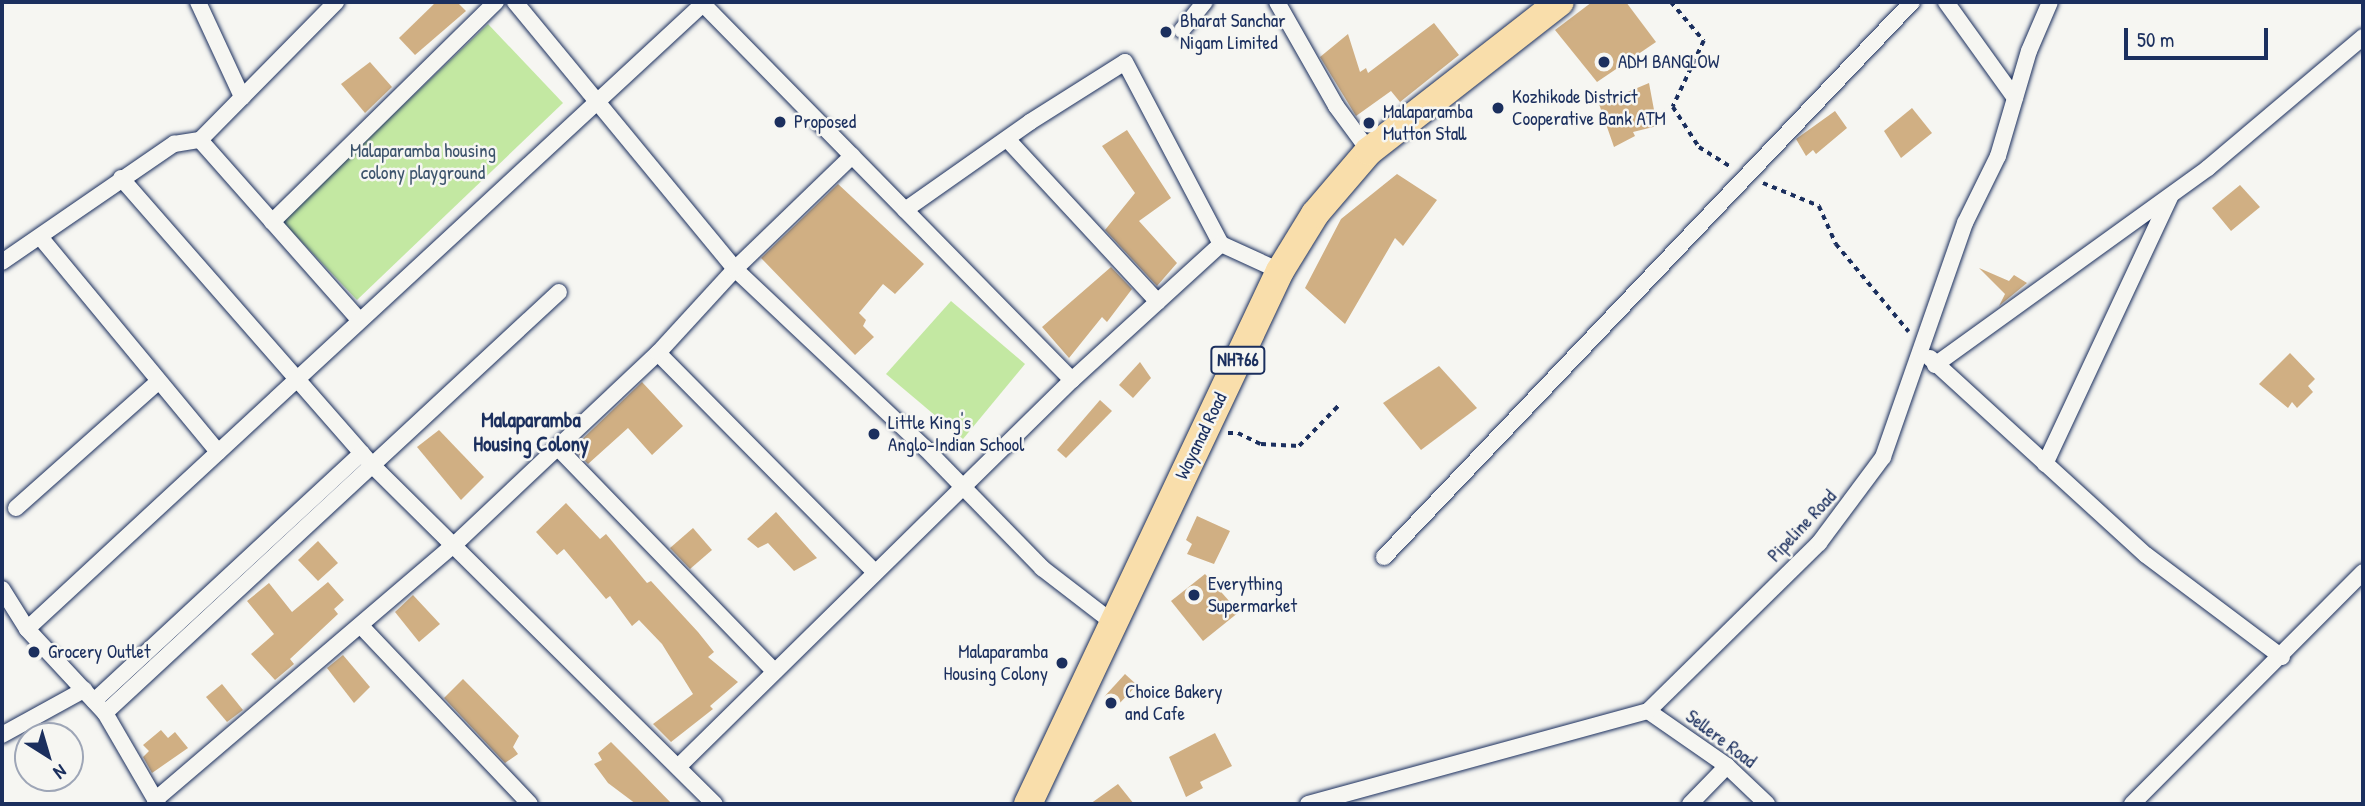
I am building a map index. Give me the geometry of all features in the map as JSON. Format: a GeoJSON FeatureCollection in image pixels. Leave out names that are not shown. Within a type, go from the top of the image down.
{"type":"FeatureCollection","features":[{"type":"Feature","properties":{"kind":"highway","name":"Wayanad Road"},"geometry":{"type":"LineString","coordinates":[[1028,804],[1280,271],[1339,181],[1370,151],[1560,2]]}},
{"type":"Feature","properties":{"kind":"street"},"geometry":{"type":"LineString","coordinates":[[2,262],[41,238],[121,178],[174,144],[200,140],[337,2]]}},
{"type":"Feature","properties":{"kind":"street"},"geometry":{"type":"LineString","coordinates":[[272,222],[496,2]]}},
{"type":"Feature","properties":{"kind":"street"},"geometry":{"type":"LineString","coordinates":[[515,2],[599,99],[735,269],[965,489],[1042,568],[1112,622]]}},
{"type":"Feature","properties":{"kind":"street"},"geometry":{"type":"LineString","coordinates":[[1182,30],[1205,2]]}},
{"type":"Feature","properties":{"kind":"street"},"geometry":{"type":"LineString","coordinates":[[1277,2],[1336,106],[1370,151]]}},
{"type":"Feature","properties":{"kind":"street"},"geometry":{"type":"LineString","coordinates":[[1384,557],[1912,2]]}},
{"type":"Feature","properties":{"kind":"street"},"geometry":{"type":"LineString","coordinates":[[1946,2],[2015,98]]}},
{"type":"Feature","properties":{"kind":"street","name":"Pipeline Road"},"geometry":{"type":"LineString","coordinates":[[1308,804],[1648,711],[1819,543],[1854,501],[1883,457],[1965,223],[1998,156],[2015,98],[2050,2]]}},
{"type":"Feature","properties":{"kind":"street"},"geometry":{"type":"LineString","coordinates":[[27,629],[703,4],[1072,380]]}},
{"type":"Feature","properties":{"kind":"street"},"geometry":{"type":"LineString","coordinates":[[203,5],[242,97]]}},
{"type":"Feature","properties":{"kind":"street"},"geometry":{"type":"LineString","coordinates":[[1935,365],[2171,195],[2363,37]]}},
{"type":"Feature","properties":{"kind":"street"},"geometry":{"type":"LineString","coordinates":[[905,210],[1007,138],[1125,62],[1221,244],[1280,271]]}},
{"type":"Feature","properties":{"kind":"street"},"geometry":{"type":"LineString","coordinates":[[1007,138],[1158,302]]}},
{"type":"Feature","properties":{"kind":"street"},"geometry":{"type":"LineString","coordinates":[[200,140],[359,320]]}},
{"type":"Feature","properties":{"kind":"street"},"geometry":{"type":"LineString","coordinates":[[2,589],[27,629],[94,701],[156,802],[454,545],[658,353],[735,269],[852,156]]}},
{"type":"Feature","properties":{"kind":"street"},"geometry":{"type":"LineString","coordinates":[[121,178],[367,459],[715,804]]}},
{"type":"Feature","properties":{"kind":"street"},"geometry":{"type":"LineString","coordinates":[[2045,464],[2171,195]]}},
{"type":"Feature","properties":{"kind":"street"},"geometry":{"type":"LineString","coordinates":[[41,238],[218,452]]}},
{"type":"Feature","properties":{"kind":"street"},"geometry":{"type":"LineString","coordinates":[[679,766],[875,572],[965,489],[1072,380],[1221,244]]}},
{"type":"Feature","properties":{"kind":"street"},"geometry":{"type":"LineString","coordinates":[[2,736],[94,701],[559,292]]}},
{"type":"Feature","properties":{"kind":"street"},"geometry":{"type":"LineString","coordinates":[[1922,348],[1935,365],[2155,563],[2282,657]]}},
{"type":"Feature","properties":{"kind":"street"},"geometry":{"type":"LineString","coordinates":[[658,353],[875,572]]}},
{"type":"Feature","properties":{"kind":"street"},"geometry":{"type":"LineString","coordinates":[[16,508],[158,382]]}},
{"type":"Feature","properties":{"kind":"street"},"geometry":{"type":"LineString","coordinates":[[558,448],[774,671]]}},
{"type":"Feature","properties":{"kind":"street"},"geometry":{"type":"LineString","coordinates":[[2132,804],[2360,580]]}},
{"type":"Feature","properties":{"kind":"street"},"geometry":{"type":"LineString","coordinates":[[360,626],[528,804]]}},
{"type":"Feature","properties":{"kind":"street","name":"Sellere Road"},"geometry":{"type":"LineString","coordinates":[[1648,711],[1727,766],[1767,804]]}},
{"type":"Feature","properties":{"kind":"street"},"geometry":{"type":"LineString","coordinates":[[1690,804],[1727,766]]}},
{"type":"Feature","properties":{"kind":"path"},"geometry":{"type":"LineString","coordinates":[[1671,2],[1704,41],[1672,107],[1699,147],[1744,176],[1819,206],[1836,244],[1922,348]]}},
{"type":"Feature","properties":{"kind":"path"},"geometry":{"type":"LineString","coordinates":[[1202,435],[1238,433],[1261,444],[1299,446],[1341,403]]}},
{"type":"Feature","properties":{"kind":"green space","name":"Malaparamba housing colony playground"},"geometry":{"type":"Polygon","coordinates":[[[488,24],[563,103],[357,300],[282,221],[488,24]]]}},
{"type":"Feature","properties":{"kind":"green space"},"geometry":{"type":"Polygon","coordinates":[[[951,301],[1025,364],[963,439],[886,374],[951,301]]]}},
{"type":"Feature","properties":{"kind":"building"},"geometry":{"type":"Polygon","coordinates":[[[436,2],[457,2],[466,11],[415,55],[399,38],[436,2]]]}},
{"type":"Feature","properties":{"kind":"building","name":"ADM BANGLOW"},"geometry":{"type":"Polygon","coordinates":[[[1592,2],[1626,2],[1656,42],[1597,82],[1555,30],[1592,2]]]}},
{"type":"Feature","properties":{"kind":"building"},"geometry":{"type":"Polygon","coordinates":[[[1434,23],[1459,55],[1400,102],[1391,91],[1356,116],[1320,57],[1348,34],[1360,72],[1366,68],[1368,73],[1434,23]]]}},
{"type":"Feature","properties":{"kind":"building"},"geometry":{"type":"Polygon","coordinates":[[[370,62],[392,87],[365,113],[341,84],[370,62]]]}},
{"type":"Feature","properties":{"kind":"building"},"geometry":{"type":"Polygon","coordinates":[[[1649,83],[1657,126],[1633,132],[1635,136],[1614,147],[1599,104],[1649,83]]]}},
{"type":"Feature","properties":{"kind":"building"},"geometry":{"type":"Polygon","coordinates":[[[1912,108],[1932,133],[1901,158],[1884,131],[1912,108]]]}},
{"type":"Feature","properties":{"kind":"building"},"geometry":{"type":"Polygon","coordinates":[[[1835,111],[1847,128],[1816,154],[1813,150],[1806,156],[1796,139],[1835,111]]]}},
{"type":"Feature","properties":{"kind":"building"},"geometry":{"type":"Polygon","coordinates":[[[1127,130],[1171,198],[1139,221],[1177,263],[1157,286],[1105,230],[1135,193],[1102,146],[1127,130]]]}},
{"type":"Feature","properties":{"kind":"building"},"geometry":{"type":"Polygon","coordinates":[[[1397,174],[1437,200],[1403,246],[1395,238],[1345,324],[1305,288],[1341,219],[1397,174]]]}},
{"type":"Feature","properties":{"kind":"building"},"geometry":{"type":"Polygon","coordinates":[[[838,184],[924,264],[895,294],[883,284],[859,313],[866,320],[863,326],[874,337],[855,355],[761,258],[838,184]]]}},
{"type":"Feature","properties":{"kind":"building"},"geometry":{"type":"Polygon","coordinates":[[[2240,185],[2260,207],[2231,231],[2212,208],[2240,185]]]}},
{"type":"Feature","properties":{"kind":"building"},"geometry":{"type":"Polygon","coordinates":[[[1111,267],[1132,289],[1107,322],[1102,317],[1069,358],[1042,327],[1111,267]]]}},
{"type":"Feature","properties":{"kind":"building"},"geometry":{"type":"Polygon","coordinates":[[[1979,268],[2009,281],[2014,275],[2027,283],[1999,306],[2005,294],[1979,268]]]}},
{"type":"Feature","properties":{"kind":"building"},"geometry":{"type":"Polygon","coordinates":[[[2290,353],[2315,379],[2308,386],[2313,392],[2297,408],[2292,402],[2288,408],[2259,384],[2290,353]]]}},
{"type":"Feature","properties":{"kind":"building"},"geometry":{"type":"Polygon","coordinates":[[[1140,362],[1151,378],[1133,398],[1119,385],[1140,362]]]}},
{"type":"Feature","properties":{"kind":"building"},"geometry":{"type":"Polygon","coordinates":[[[1439,366],[1477,408],[1421,450],[1383,403],[1439,366]]]}},
{"type":"Feature","properties":{"kind":"building"},"geometry":{"type":"Polygon","coordinates":[[[642,382],[683,426],[652,455],[628,428],[588,464],[573,448],[642,382]]]}},
{"type":"Feature","properties":{"kind":"building"},"geometry":{"type":"Polygon","coordinates":[[[1100,400],[1112,411],[1066,458],[1057,450],[1100,400]]]}},
{"type":"Feature","properties":{"kind":"building"},"geometry":{"type":"Polygon","coordinates":[[[439,430],[484,477],[461,500],[417,447],[439,430]]]}},
{"type":"Feature","properties":{"kind":"building"},"geometry":{"type":"Polygon","coordinates":[[[566,503],[600,539],[606,534],[647,583],[651,581],[698,632],[714,652],[708,657],[738,682],[710,706],[713,709],[671,742],[653,724],[693,694],[662,644],[639,620],[632,626],[610,596],[606,599],[564,549],[557,555],[536,532],[566,503]]]}},
{"type":"Feature","properties":{"kind":"building"},"geometry":{"type":"Polygon","coordinates":[[[776,512],[817,558],[794,571],[768,543],[758,548],[747,539],[776,512]]]}},
{"type":"Feature","properties":{"kind":"building"},"geometry":{"type":"Polygon","coordinates":[[[1197,516],[1230,531],[1214,564],[1187,554],[1192,544],[1186,540],[1197,516]]]}},
{"type":"Feature","properties":{"kind":"building"},"geometry":{"type":"Polygon","coordinates":[[[693,528],[712,550],[690,569],[670,548],[693,528]]]}},
{"type":"Feature","properties":{"kind":"building"},"geometry":{"type":"Polygon","coordinates":[[[318,541],[338,563],[318,581],[298,560],[318,541]]]}},
{"type":"Feature","properties":{"kind":"building"},"geometry":{"type":"Polygon","coordinates":[[[1205,574],[1239,612],[1203,641],[1171,601],[1205,574]]]}},
{"type":"Feature","properties":{"kind":"building"},"geometry":{"type":"Polygon","coordinates":[[[328,582],[344,600],[334,609],[338,614],[290,659],[294,664],[275,680],[251,654],[274,634],[247,601],[269,583],[292,612],[328,582]]]}},
{"type":"Feature","properties":{"kind":"building"},"geometry":{"type":"Polygon","coordinates":[[[413,595],[440,624],[419,642],[395,612],[413,595]]]}},
{"type":"Feature","properties":{"kind":"building"},"geometry":{"type":"Polygon","coordinates":[[[343,655],[370,687],[354,703],[327,668],[343,655]]]}},
{"type":"Feature","properties":{"kind":"building"},"geometry":{"type":"Polygon","coordinates":[[[1125,674],[1137,685],[1116,707],[1104,697],[1125,674]]]}},
{"type":"Feature","properties":{"kind":"building"},"geometry":{"type":"Polygon","coordinates":[[[463,679],[519,736],[513,747],[518,754],[505,763],[444,698],[463,679]]]}},
{"type":"Feature","properties":{"kind":"building"},"geometry":{"type":"Polygon","coordinates":[[[222,684],[243,710],[227,722],[206,697],[222,684]]]}},
{"type":"Feature","properties":{"kind":"building"},"geometry":{"type":"Polygon","coordinates":[[[161,730],[168,738],[175,732],[188,748],[152,773],[143,757],[149,751],[143,745],[161,730]]]}},
{"type":"Feature","properties":{"kind":"building"},"geometry":{"type":"Polygon","coordinates":[[[1215,733],[1232,766],[1200,782],[1203,788],[1186,797],[1169,757],[1215,733]]]}},
{"type":"Feature","properties":{"kind":"building"},"geometry":{"type":"Polygon","coordinates":[[[611,742],[672,804],[636,804],[608,783],[594,764],[602,760],[598,753],[611,742]]]}},
{"type":"Feature","properties":{"kind":"building"},"geometry":{"type":"Polygon","coordinates":[[[1118,784],[1134,804],[1090,804],[1118,784]]]}},
{"type":"Feature","properties":{"kind":"place","name":"Bharat Sanchar Nigam Limited"},"geometry":{"type":"Point","coordinates":[1166,32]}},
{"type":"Feature","properties":{"kind":"place","name":"ADM BANGLOW"},"geometry":{"type":"Point","coordinates":[1604,62]}},
{"type":"Feature","properties":{"kind":"place","name":"Kozhikode District Cooperative Bank ATM"},"geometry":{"type":"Point","coordinates":[1498,108]}},
{"type":"Feature","properties":{"kind":"place","name":"Proposed"},"geometry":{"type":"Point","coordinates":[780,122]}},
{"type":"Feature","properties":{"kind":"place","name":"Malaparamba Mutton Stall"},"geometry":{"type":"Point","coordinates":[1369,123]}},
{"type":"Feature","properties":{"kind":"place","name":"Little King's Anglo-Indian School"},"geometry":{"type":"Point","coordinates":[874,434]}},
{"type":"Feature","properties":{"kind":"place","name":"Everything Supermarket"},"geometry":{"type":"Point","coordinates":[1194,595]}},
{"type":"Feature","properties":{"kind":"place","name":"Grocery Outlet"},"geometry":{"type":"Point","coordinates":[34,652]}},
{"type":"Feature","properties":{"kind":"place","name":"Malaparamba Housing Colony"},"geometry":{"type":"Point","coordinates":[1062,663]}},
{"type":"Feature","properties":{"kind":"place","name":"Choice Bakery and Cafe"},"geometry":{"type":"Point","coordinates":[1111,703]}},
{"type":"Feature","properties":{"kind":"district","name":"Malaparamba Housing Colony"},"geometry":{"type":"Point","coordinates":[531,432]}}]}
